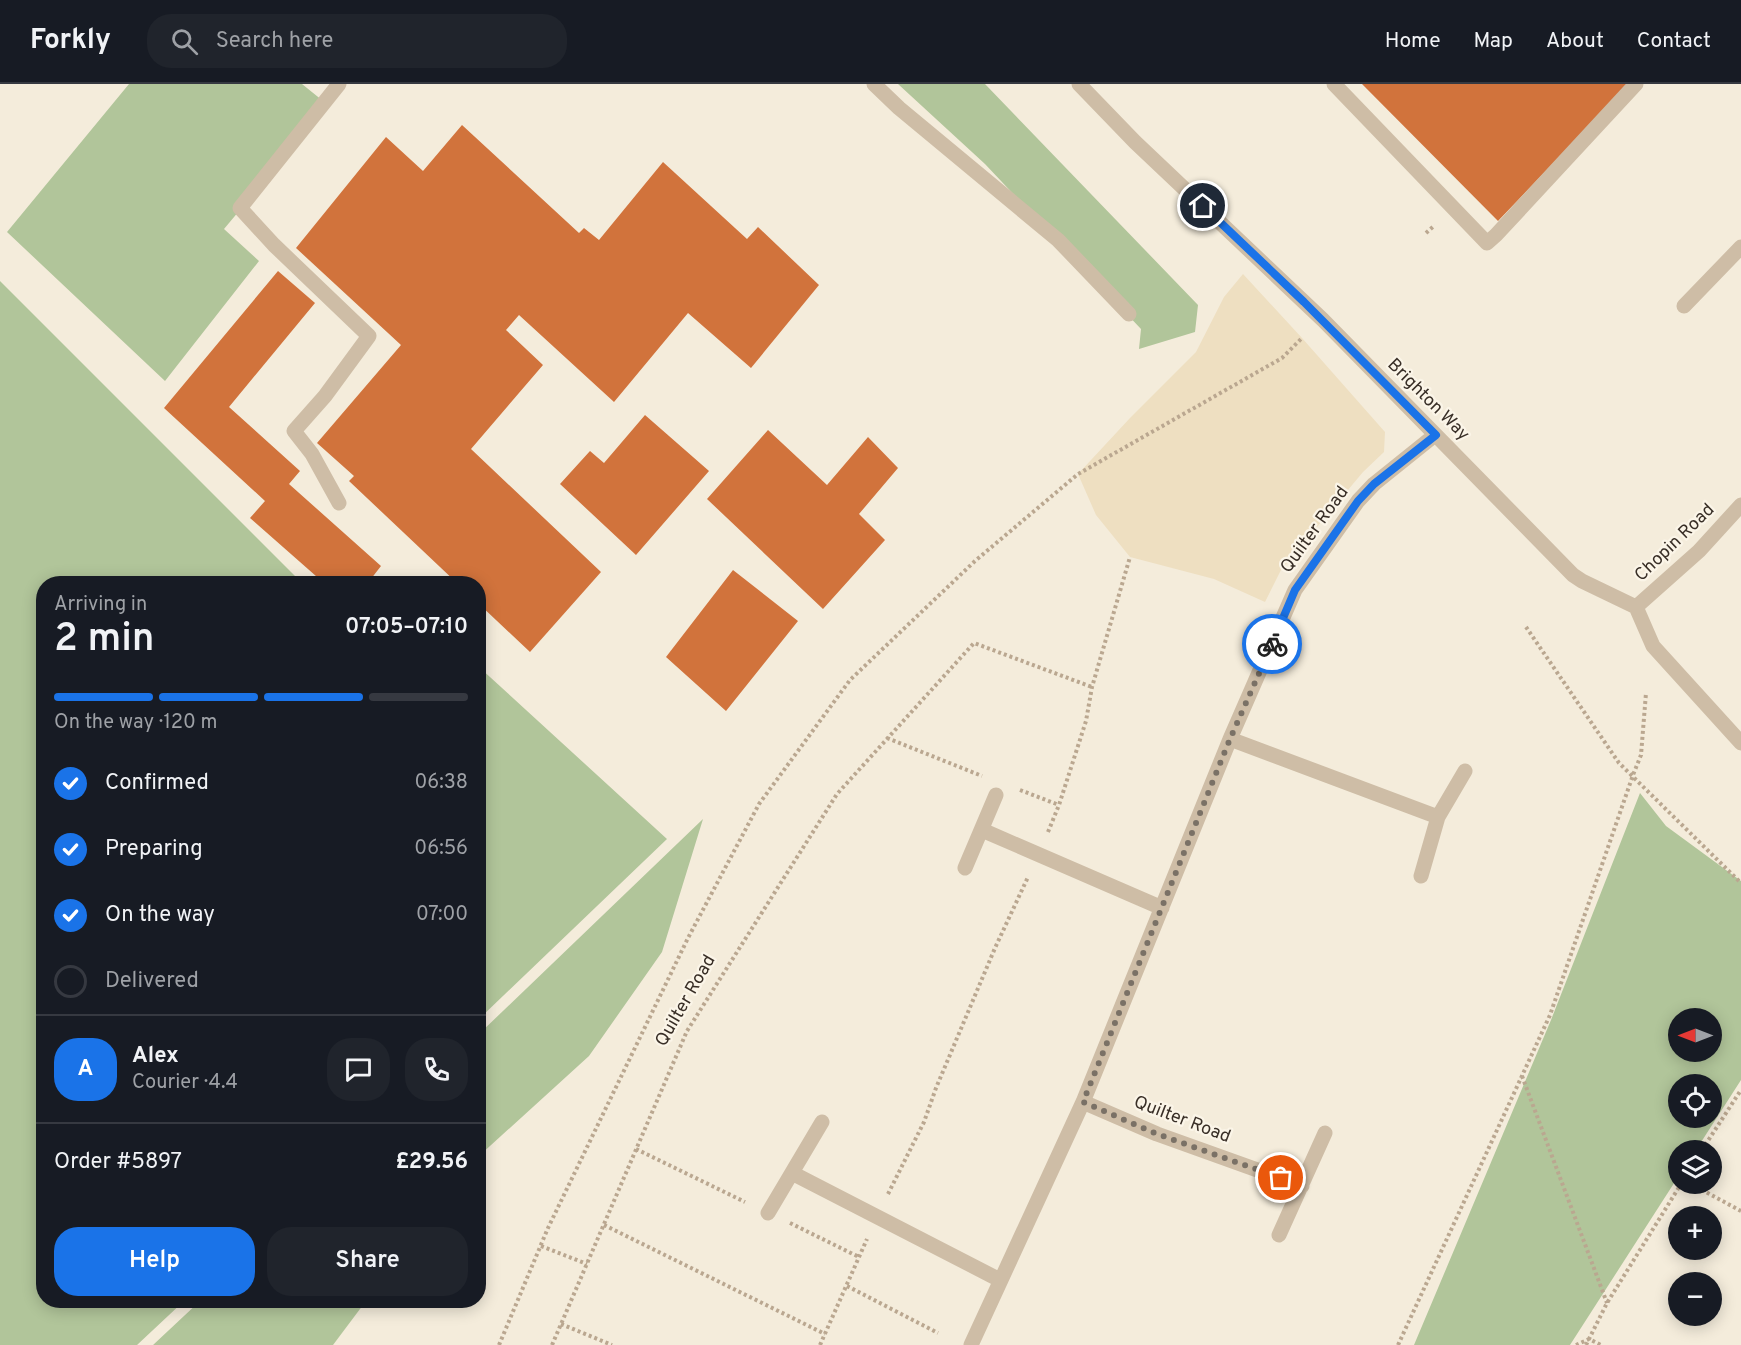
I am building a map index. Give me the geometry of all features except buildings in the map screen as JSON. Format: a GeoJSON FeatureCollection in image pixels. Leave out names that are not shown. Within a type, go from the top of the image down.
{"type":"FeatureCollection","features":[{"type":"Feature","properties":{"kind":"street"},"geometry":{"type":"LineString","coordinates":[[339,84],[240,208],[274,245],[369,336],[325,396],[294,430],[312,454],[339,503]]}},
{"type":"Feature","properties":{"kind":"street"},"geometry":{"type":"LineString","coordinates":[[874,84],[899,108],[1058,240],[1128,314]]}},
{"type":"Feature","properties":{"kind":"street","name":"Brighton Way"},"geometry":{"type":"LineString","coordinates":[[1079,84],[1135,142],[1304,302],[1574,575],[1636,607]]}},
{"type":"Feature","properties":{"kind":"street"},"geometry":{"type":"LineString","coordinates":[[1334,84],[1487,243],[1636,84]]}},
{"type":"Feature","properties":{"kind":"street"},"geometry":{"type":"LineString","coordinates":[[1684,306],[1741,247]]}},
{"type":"Feature","properties":{"kind":"street","name":"Quilter Road"},"geometry":{"type":"LineString","coordinates":[[971,1345],[1083,1102],[1230,739],[1295,590],[1358,501],[1374,484],[1436,435]]}},
{"type":"Feature","properties":{"kind":"street","name":"Chopin Road"},"geometry":{"type":"LineString","coordinates":[[1636,607],[1699,551],[1741,505]]}},
{"type":"Feature","properties":{"kind":"street"},"geometry":{"type":"LineString","coordinates":[[1636,607],[1653,646],[1741,743]]}},
{"type":"Feature","properties":{"kind":"street"},"geometry":{"type":"LineString","coordinates":[[1230,739],[1438,817]]}},
{"type":"Feature","properties":{"kind":"street"},"geometry":{"type":"LineString","coordinates":[[1421,876],[1438,817],[1465,771]]}},
{"type":"Feature","properties":{"kind":"street"},"geometry":{"type":"LineString","coordinates":[[965,868],[996,795]]}},
{"type":"Feature","properties":{"kind":"street"},"geometry":{"type":"LineString","coordinates":[[981,830],[1162,908]]}},
{"type":"Feature","properties":{"kind":"street","name":"Quilter Road"},"geometry":{"type":"LineString","coordinates":[[1083,1102],[1157,1134],[1302,1186]]}},
{"type":"Feature","properties":{"kind":"street"},"geometry":{"type":"LineString","coordinates":[[768,1213],[822,1122]]}},
{"type":"Feature","properties":{"kind":"street"},"geometry":{"type":"LineString","coordinates":[[1280,1235],[1325,1132]]}},
{"type":"Feature","properties":{"kind":"street"},"geometry":{"type":"LineString","coordinates":[[792,1173],[1000,1280]]}},
{"type":"Feature","properties":{"kind":"path"},"geometry":{"type":"LineString","coordinates":[[500,1345],[541,1246],[688,938],[759,804],[850,680],[975,561],[1078,474],[1282,358],[1302,338]]}},
{"type":"Feature","properties":{"kind":"path"},"geometry":{"type":"LineString","coordinates":[[820,1345],[877,1217],[924,1122],[986,969],[1059,805],[1086,721],[1092,687],[1130,557]]}},
{"type":"Feature","properties":{"kind":"path"},"geometry":{"type":"LineString","coordinates":[[1526,627],[1619,764],[1633,775],[1741,883]]}},
{"type":"Feature","properties":{"kind":"path","name":"Quilter Road"},"geometry":{"type":"LineString","coordinates":[[552,1345],[687,1031],[837,794],[974,643],[1092,687]]}},
{"type":"Feature","properties":{"kind":"path"},"geometry":{"type":"LineString","coordinates":[[1398,1345],[1550,1015],[1641,755],[1646,693]]}},
{"type":"Feature","properties":{"kind":"path"},"geometry":{"type":"LineString","coordinates":[[887,738],[991,779]]}},
{"type":"Feature","properties":{"kind":"path"},"geometry":{"type":"LineString","coordinates":[[1011,787],[1059,805]]}},
{"type":"Feature","properties":{"kind":"path"},"geometry":{"type":"LineString","coordinates":[[1522,1076],[1607,1303]]}},
{"type":"Feature","properties":{"kind":"path"},"geometry":{"type":"LineString","coordinates":[[1708,1140],[1741,1090]]}},
{"type":"Feature","properties":{"kind":"path"},"geometry":{"type":"LineString","coordinates":[[1586,1345],[1607,1303],[1675,1194]]}},
{"type":"Feature","properties":{"kind":"path"},"geometry":{"type":"LineString","coordinates":[[1710,1194],[1741,1211]]}},
{"type":"Feature","properties":{"kind":"path"},"geometry":{"type":"LineString","coordinates":[[604,1225],[825,1334]]}},
{"type":"Feature","properties":{"kind":"path"},"geometry":{"type":"LineString","coordinates":[[541,1246],[587,1264]]}},
{"type":"Feature","properties":{"kind":"path"},"geometry":{"type":"LineString","coordinates":[[847,1286],[938,1333]]}},
{"type":"Feature","properties":{"kind":"path"},"geometry":{"type":"LineString","coordinates":[[561,1324],[612,1345]]}},
{"type":"Feature","properties":{"kind":"path"},"geometry":{"type":"LineString","coordinates":[[1576,1345],[1589,1339],[1602,1345]]}},
{"type":"Feature","properties":{"kind":"green space"},"geometry":{"type":"Polygon","coordinates":[[[129,84],[302,84],[328,105],[224,229],[259,261],[165,381],[7,232],[129,84]]]}},
{"type":"Feature","properties":{"kind":"green space"},"geometry":{"type":"Polygon","coordinates":[[[898,84],[985,84],[1198,305],[1195,332],[1139,349],[1141,329],[985,164],[898,84]]]}},
{"type":"Feature","properties":{"kind":"green space"},"geometry":{"type":"Polygon","coordinates":[[[0,281],[295,576],[36,576],[36,1308],[177,1308],[137,1345],[0,1345],[0,281]]]}},
{"type":"Feature","properties":{"kind":"green space"},"geometry":{"type":"Polygon","coordinates":[[[486,673],[667,839],[486,1012],[486,673]]]}},
{"type":"Feature","properties":{"kind":"green space"},"geometry":{"type":"Polygon","coordinates":[[[1640,793],[1666,826],[1741,881],[1741,1080],[1722,1110],[1722,1074],[1668,1074],[1668,1128],[1710,1128],[1702,1140],[1668,1140],[1668,1193],[1570,1345],[1414,1345],[1551,1020],[1640,793]]]}},
{"type":"Feature","properties":{"kind":"green space"},"geometry":{"type":"Polygon","coordinates":[[[703,819],[662,952],[589,1056],[486,1150],[486,1027],[703,819]]]}},
{"type":"Feature","properties":{"kind":"green space"},"geometry":{"type":"Polygon","coordinates":[[[193,1308],[361,1308],[333,1345],[153,1345],[193,1308]]]}},
{"type":"Feature","properties":{"kind":"shaded area"},"geometry":{"type":"Polygon","coordinates":[[[1243,274],[1385,432],[1384,452],[1363,472],[1281,570],[1265,602],[1214,579],[1130,557],[1096,515],[1078,474],[1196,352],[1224,297],[1243,274]]]}},
{"type":"Feature","properties":{"kind":"way so far"},"geometry":{"type":"LineString","coordinates":[[1272,644],[1230,739],[1083,1102],[1157,1134],[1281,1178]]}},
{"type":"Feature","properties":{"kind":"route"},"geometry":{"type":"LineString","coordinates":[[1203,206],[1304,302],[1436,435],[1374,484],[1358,501],[1295,590],[1272,644]]}}]}
